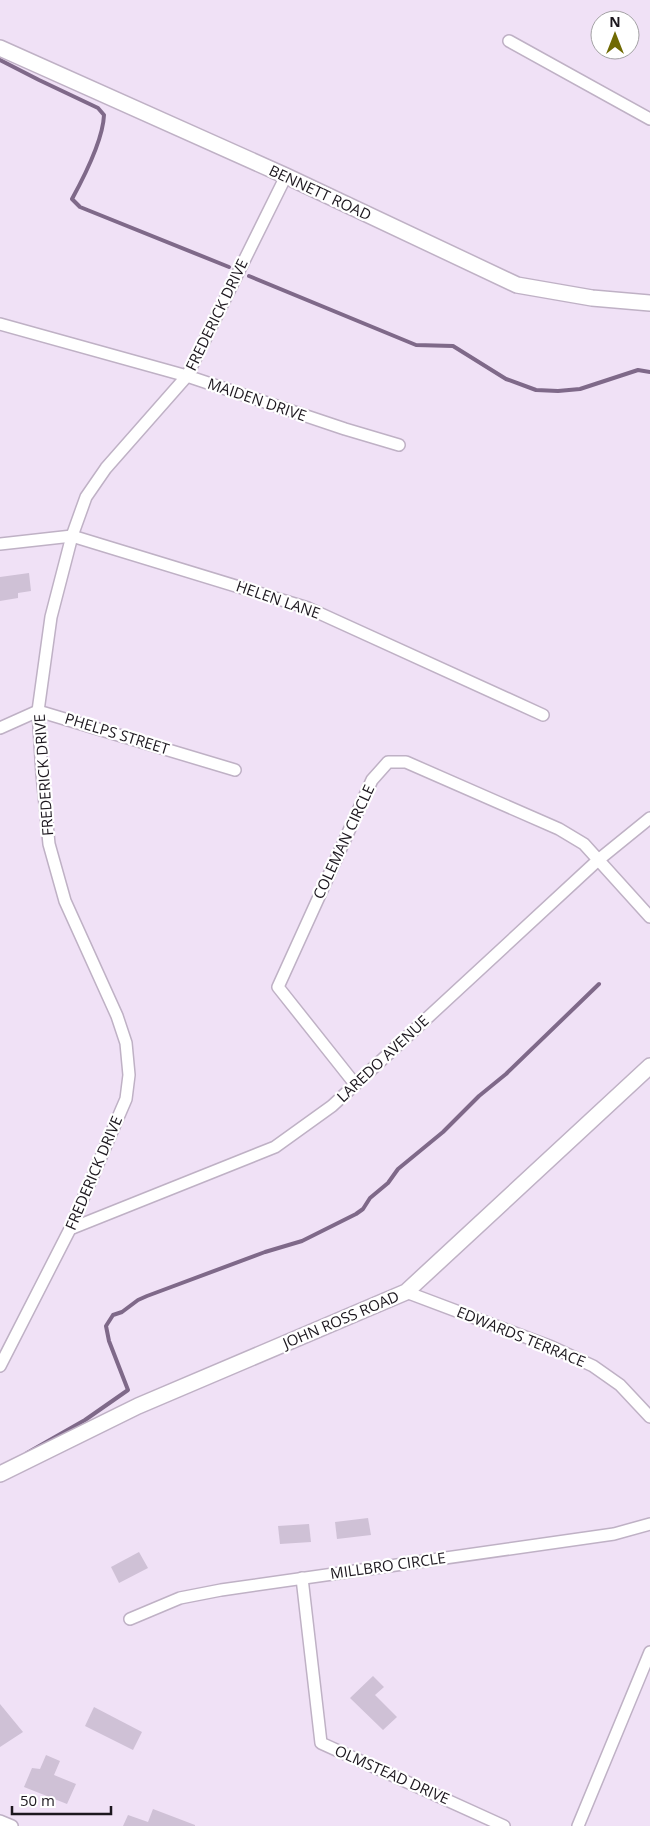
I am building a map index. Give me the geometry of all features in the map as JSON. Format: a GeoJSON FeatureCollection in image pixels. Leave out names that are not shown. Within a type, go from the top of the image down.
{"type":"FeatureCollection","features":[{"type":"Feature","properties":{"kind":"street"},"geometry":{"type":"LineString","coordinates":[[509,41],[650,119]]}},
{"type":"Feature","properties":{"kind":"street","name":"BENNETT ROAD"},"geometry":{"type":"LineString","coordinates":[[0,48],[286,176],[517,285],[592,298],[650,303]]}},
{"type":"Feature","properties":{"kind":"street","name":"FREDERICK DRIVE"},"geometry":{"type":"LineString","coordinates":[[0,1366],[70,1229],[126,1099],[129,1075],[126,1043],[117,1016],[65,901],[49,844],[38,711],[52,617],[72,536],[86,497],[106,468],[188,376],[286,176]]}},
{"type":"Feature","properties":{"kind":"street","name":"MAIDEN DRIVE"},"geometry":{"type":"LineString","coordinates":[[0,324],[188,376],[345,429],[399,445]]}},
{"type":"Feature","properties":{"kind":"street","name":"HELEN LANE"},"geometry":{"type":"LineString","coordinates":[[0,544],[72,536],[308,608],[543,715]]}},
{"type":"Feature","properties":{"kind":"street"},"geometry":{"type":"LineString","coordinates":[[0,728],[38,711]]}},
{"type":"Feature","properties":{"kind":"street","name":"PHELPS STREET"},"geometry":{"type":"LineString","coordinates":[[38,711],[235,770]]}},
{"type":"Feature","properties":{"kind":"street","name":"COLEMAN CIRCLE"},"geometry":{"type":"LineString","coordinates":[[355,1084],[278,987],[372,780],[388,762],[406,762],[559,829],[584,844],[650,917]]}},
{"type":"Feature","properties":{"kind":"street","name":"LAREDO AVENUE"},"geometry":{"type":"LineString","coordinates":[[70,1229],[275,1147],[332,1106],[597,860],[650,818]]}},
{"type":"Feature","properties":{"kind":"street","name":"JOHN ROSS ROAD"},"geometry":{"type":"LineString","coordinates":[[0,1474],[138,1406],[406,1292],[650,1066]]}},
{"type":"Feature","properties":{"kind":"street","name":"EDWARDS TERRACE"},"geometry":{"type":"LineString","coordinates":[[406,1292],[552,1346],[593,1366],[620,1385],[650,1417]]}},
{"type":"Feature","properties":{"kind":"street","name":"MILLBRO CIRCLE"},"geometry":{"type":"LineString","coordinates":[[130,1619],[180,1598],[302,1578],[614,1534],[650,1524]]}},
{"type":"Feature","properties":{"kind":"street","name":"OLMSTEAD DRIVE"},"geometry":{"type":"LineString","coordinates":[[302,1578],[321,1743],[504,1826]]}},
{"type":"Feature","properties":{"kind":"street"},"geometry":{"type":"LineString","coordinates":[[578,1826],[650,1652]]}},
{"type":"Feature","properties":{"kind":"street"},"geometry":{"type":"LineString","coordinates":[[0,1821],[12,1826]]}},
{"type":"Feature","properties":{"kind":"building"},"geometry":{"type":"Polygon","coordinates":[[[29,573],[31,591],[18,593],[18,598],[0,601],[0,577],[29,573]]]}},
{"type":"Feature","properties":{"kind":"building"},"geometry":{"type":"Polygon","coordinates":[[[368,1518],[371,1535],[337,1539],[335,1522],[368,1518]]]}},
{"type":"Feature","properties":{"kind":"building"},"geometry":{"type":"Polygon","coordinates":[[[309,1524],[311,1542],[280,1544],[278,1526],[309,1524]]]}},
{"type":"Feature","properties":{"kind":"building"},"geometry":{"type":"Polygon","coordinates":[[[139,1552],[148,1568],[119,1583],[111,1567],[139,1552]]]}},
{"type":"Feature","properties":{"kind":"building"},"geometry":{"type":"Polygon","coordinates":[[[373,1676],[384,1687],[375,1695],[397,1717],[383,1730],[350,1698],[373,1676]]]}},
{"type":"Feature","properties":{"kind":"building"},"geometry":{"type":"Polygon","coordinates":[[[0,1704],[23,1732],[0,1747],[0,1704]]]}},
{"type":"Feature","properties":{"kind":"building"},"geometry":{"type":"Polygon","coordinates":[[[94,1707],[142,1732],[133,1750],[85,1726],[94,1707]]]}},
{"type":"Feature","properties":{"kind":"building"},"geometry":{"type":"Polygon","coordinates":[[[46,1755],[60,1761],[54,1775],[76,1784],[67,1804],[24,1787],[32,1768],[40,1769],[46,1755]]]}},
{"type":"Feature","properties":{"kind":"building"},"geometry":{"type":"Polygon","coordinates":[[[153,1809],[195,1826],[123,1826],[128,1815],[148,1822],[153,1809]]]}},
{"type":"Feature","properties":{"kind":"waterway"},"geometry":{"type":"LineString","coordinates":[[0,60],[98,108],[104,115],[97,147],[72,199],[80,207],[229,267]]}},
{"type":"Feature","properties":{"kind":"waterway"},"geometry":{"type":"LineString","coordinates":[[249,276],[416,345],[453,346],[506,379],[536,390],[580,389],[638,370],[650,372]]}},
{"type":"Feature","properties":{"kind":"waterway"},"geometry":{"type":"LineString","coordinates":[[27,1453],[85,1420],[128,1390],[109,1341],[106,1326],[113,1315],[122,1312],[147,1296],[265,1252],[302,1241],[356,1214],[363,1209],[370,1198],[388,1183],[398,1169],[443,1132],[599,984]]}}]}
